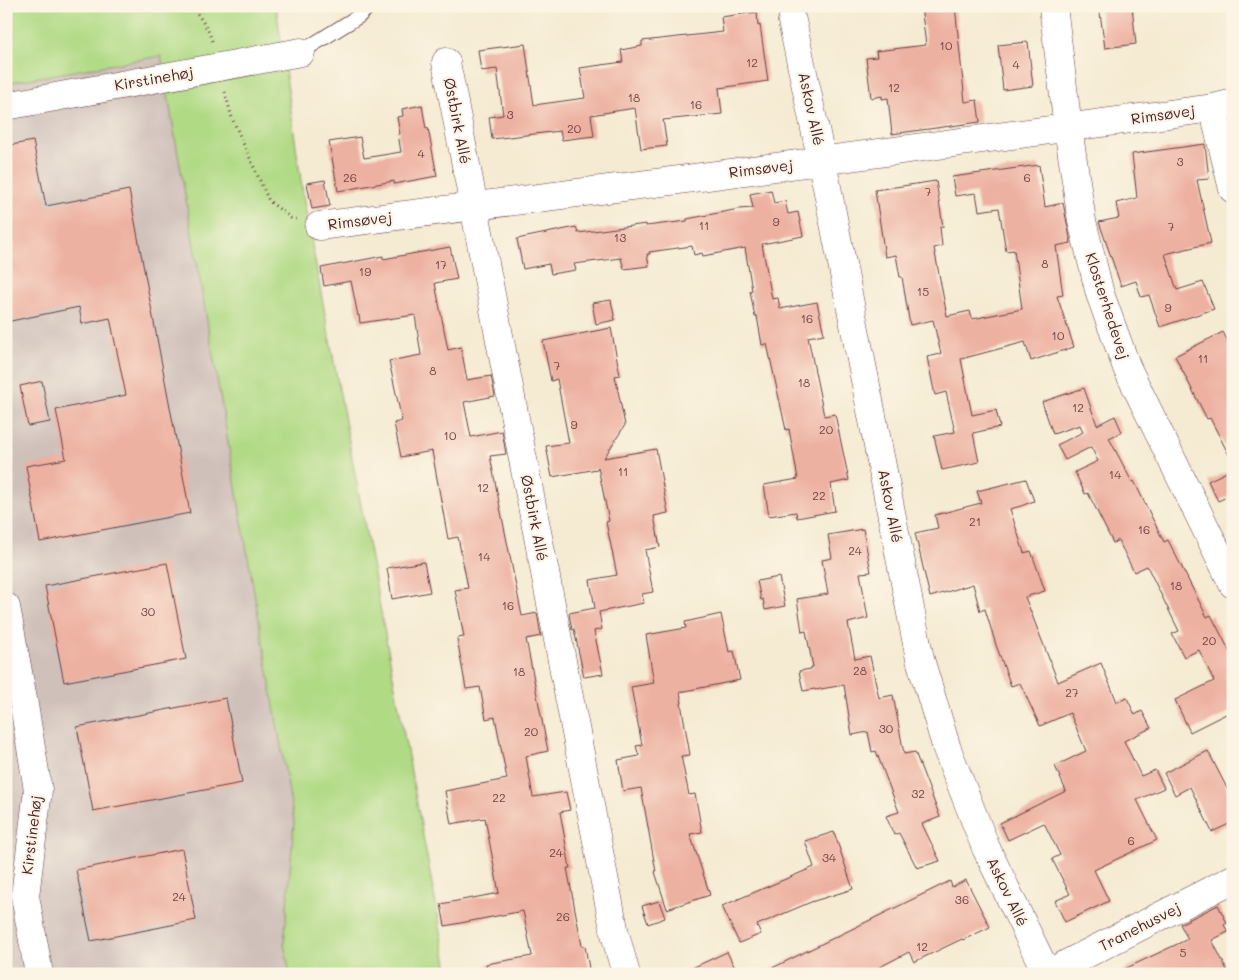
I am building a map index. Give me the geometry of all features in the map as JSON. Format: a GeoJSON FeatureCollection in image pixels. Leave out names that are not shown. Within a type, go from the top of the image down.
{"type":"FeatureCollection","features":[{"type":"Feature","properties":{"kind":"street","name":"Klosterhedevej"},"geometry":{"type":"LineString","coordinates":[[1053,6],[1068,128],[1082,220],[1100,294],[1127,368],[1233,584]]}},
{"type":"Feature","properties":{"kind":"street","name":"Askov Allé"},"geometry":{"type":"LineString","coordinates":[[792,21],[822,162],[920,659],[947,750],[986,848],[1047,974]]}},
{"type":"Feature","properties":{"kind":"street","name":"Kirstinehøj"},"geometry":{"type":"LineString","coordinates":[[6,106],[301,52]]}},
{"type":"Feature","properties":{"kind":"street","name":"Østbirk Allé"},"geometry":{"type":"LineString","coordinates":[[446,62],[611,915],[626,974]]}},
{"type":"Feature","properties":{"kind":"street","name":"Rimsøvej"},"geometry":{"type":"LineString","coordinates":[[319,226],[822,162],[1223,105]]}},
{"type":"Feature","properties":{"kind":"street"},"geometry":{"type":"LineString","coordinates":[[1223,105],[1233,189]]}},
{"type":"Feature","properties":{"kind":"street","name":"Kirstinehøj"},"geometry":{"type":"LineString","coordinates":[[6,607],[38,790],[24,896],[39,974]]}},
{"type":"Feature","properties":{"kind":"street","name":"Tranehusvej"},"geometry":{"type":"LineString","coordinates":[[1047,974],[1233,879]]}},
{"type":"Feature","properties":{"kind":"lane"},"geometry":{"type":"LineString","coordinates":[[301,52],[359,16],[369,6]]}},
{"type":"Feature","properties":{"kind":"path"},"geometry":{"type":"LineString","coordinates":[[191,6],[211,36],[232,118],[269,201],[292,218],[319,226]]}},
{"type":"Feature","properties":{"kind":"shaded area"},"geometry":{"type":"Polygon","coordinates":[[[161,55],[294,822],[284,944],[290,974],[6,974],[6,83],[161,55]]]}},
{"type":"Feature","properties":{"kind":"green space"},"geometry":{"type":"Polygon","coordinates":[[[6,6],[276,6],[304,202],[449,974],[290,974],[284,944],[294,822],[161,56],[6,83],[6,6]]]}},
{"type":"Feature","properties":{"kind":"building"},"geometry":{"type":"Polygon","coordinates":[[[921,6],[955,6],[965,102],[977,100],[980,122],[892,134],[888,98],[882,99],[882,96],[871,98],[866,58],[877,57],[876,51],[926,45],[921,6]]]}},
{"type":"Feature","properties":{"kind":"building"},"geometry":{"type":"Polygon","coordinates":[[[1099,6],[1132,6],[1136,44],[1105,48],[1099,6]]]}},
{"type":"Feature","properties":{"kind":"building"},"geometry":{"type":"Polygon","coordinates":[[[757,12],[768,81],[719,88],[722,114],[663,120],[667,146],[641,149],[635,108],[591,115],[594,136],[562,140],[560,131],[492,139],[489,117],[503,115],[497,69],[481,71],[478,50],[525,44],[534,105],[585,98],[580,68],[623,62],[621,50],[642,46],[642,41],[723,32],[721,17],[757,12]]]}},
{"type":"Feature","properties":{"kind":"building"},"geometry":{"type":"Polygon","coordinates":[[[1028,42],[1033,86],[1003,90],[998,45],[1028,42]]]}},
{"type":"Feature","properties":{"kind":"building"},"geometry":{"type":"Polygon","coordinates":[[[422,105],[437,176],[338,191],[329,142],[360,137],[364,158],[401,152],[397,117],[403,116],[402,109],[422,105]]]}},
{"type":"Feature","properties":{"kind":"building"},"geometry":{"type":"Polygon","coordinates":[[[33,141],[46,206],[129,190],[190,513],[40,542],[26,466],[66,459],[56,410],[126,395],[110,318],[82,324],[79,307],[6,322],[6,146],[33,141]]]}},
{"type":"Feature","properties":{"kind":"building"},"geometry":{"type":"Polygon","coordinates":[[[1205,144],[1209,179],[1197,180],[1211,243],[1165,254],[1177,290],[1203,282],[1214,309],[1160,327],[1149,295],[1141,297],[1136,281],[1121,286],[1099,222],[1119,218],[1116,203],[1137,198],[1132,154],[1205,144]]]}},
{"type":"Feature","properties":{"kind":"building"},"geometry":{"type":"Polygon","coordinates":[[[1039,165],[1045,207],[1063,203],[1071,243],[1056,246],[1063,295],[1057,296],[1074,347],[1031,361],[1025,342],[961,359],[972,415],[996,410],[1000,427],[973,433],[979,462],[942,470],[934,436],[955,432],[946,392],[935,395],[927,357],[941,354],[933,320],[910,325],[902,277],[900,277],[896,255],[885,257],[875,190],[936,181],[943,227],[940,227],[942,246],[934,248],[947,316],[970,311],[972,319],[1022,309],[1014,250],[1006,251],[999,208],[979,211],[976,193],[955,196],[952,177],[1039,165]]]}},
{"type":"Feature","properties":{"kind":"building"},"geometry":{"type":"Polygon","coordinates":[[[325,180],[330,206],[312,209],[307,183],[325,180]]]}},
{"type":"Feature","properties":{"kind":"building"},"geometry":{"type":"Polygon","coordinates":[[[771,190],[774,203],[785,201],[788,214],[798,212],[803,236],[762,244],[772,299],[778,298],[780,309],[817,302],[824,334],[808,337],[824,416],[835,414],[849,480],[831,484],[835,511],[797,518],[796,512],[769,516],[764,485],[798,479],[789,429],[786,430],[767,344],[762,345],[757,316],[755,317],[745,248],[703,256],[702,253],[694,255],[692,246],[649,252],[650,254],[647,254],[649,266],[624,269],[621,258],[574,264],[576,270],[551,274],[549,264],[523,269],[517,239],[576,227],[578,233],[646,224],[646,226],[687,221],[687,219],[753,208],[750,194],[771,190]]]}},
{"type":"Feature","properties":{"kind":"building"},"geometry":{"type":"Polygon","coordinates":[[[450,247],[457,279],[435,283],[448,350],[461,347],[467,380],[491,376],[495,396],[464,402],[471,437],[502,431],[506,454],[490,456],[522,616],[537,613],[541,636],[526,639],[548,751],[526,756],[533,797],[566,792],[570,810],[560,812],[570,868],[567,868],[582,946],[585,946],[590,974],[487,974],[486,964],[532,956],[523,911],[445,926],[441,904],[499,893],[485,818],[451,824],[445,791],[507,779],[495,717],[486,719],[480,687],[466,689],[457,638],[464,637],[455,590],[468,588],[458,537],[448,539],[432,451],[401,457],[394,423],[402,421],[389,361],[421,355],[415,315],[360,323],[351,281],[324,286],[321,268],[383,256],[383,259],[450,247]]]}},
{"type":"Feature","properties":{"kind":"building"},"geometry":{"type":"Polygon","coordinates":[[[611,300],[615,320],[596,324],[592,303],[611,300]]]}},
{"type":"Feature","properties":{"kind":"building"},"geometry":{"type":"Polygon","coordinates":[[[611,328],[620,375],[615,376],[625,425],[604,458],[656,449],[668,513],[654,516],[660,547],[645,550],[653,592],[642,594],[644,603],[599,612],[602,629],[594,631],[603,674],[584,677],[569,613],[595,608],[590,580],[617,575],[606,522],[609,521],[598,467],[597,469],[552,477],[546,446],[569,443],[557,379],[551,381],[543,341],[611,328]]]}},
{"type":"Feature","properties":{"kind":"building"},"geometry":{"type":"Polygon","coordinates":[[[1223,332],[1233,351],[1233,463],[1210,418],[1207,419],[1175,356],[1223,332]]]}},
{"type":"Feature","properties":{"kind":"building"},"geometry":{"type":"Polygon","coordinates":[[[42,381],[50,422],[28,426],[20,386],[42,381]]]}},
{"type":"Feature","properties":{"kind":"building"},"geometry":{"type":"Polygon","coordinates":[[[1084,388],[1097,425],[1115,416],[1122,432],[1109,438],[1132,482],[1134,481],[1164,542],[1168,540],[1207,617],[1211,615],[1233,658],[1233,718],[1230,712],[1190,732],[1175,700],[1214,681],[1199,650],[1184,657],[1172,634],[1179,631],[1147,566],[1134,572],[1118,540],[1113,543],[1088,493],[1085,494],[1075,472],[1098,461],[1091,447],[1065,460],[1057,445],[1083,432],[1080,425],[1053,434],[1042,402],[1084,388]]]}},
{"type":"Feature","properties":{"kind":"building"},"geometry":{"type":"Polygon","coordinates":[[[1233,469],[1233,494],[1218,501],[1208,481],[1233,469]]]}},
{"type":"Feature","properties":{"kind":"building"},"geometry":{"type":"Polygon","coordinates":[[[1026,479],[1034,501],[1010,509],[1024,553],[1031,551],[1045,591],[1025,597],[1058,682],[1101,663],[1117,702],[1127,698],[1135,715],[1142,711],[1151,728],[1124,741],[1141,776],[1155,770],[1164,788],[1137,800],[1157,840],[1094,870],[1109,901],[1065,922],[1055,901],[1070,894],[1052,859],[1060,855],[1044,823],[1008,840],[1000,823],[1066,791],[1055,766],[1086,751],[1070,713],[1040,726],[1020,683],[1011,686],[985,609],[980,611],[973,584],[930,597],[915,533],[938,528],[935,515],[981,503],[977,491],[1026,479]]]}},
{"type":"Feature","properties":{"kind":"building"},"geometry":{"type":"Polygon","coordinates":[[[863,529],[871,572],[860,573],[868,618],[848,623],[855,659],[870,656],[879,698],[893,695],[904,754],[915,752],[940,817],[922,824],[940,861],[917,868],[899,833],[894,835],[886,816],[899,812],[876,751],[872,752],[868,732],[852,735],[844,685],[803,691],[799,671],[813,667],[806,631],[802,632],[797,599],[828,594],[822,560],[832,558],[828,535],[863,529]]]}},
{"type":"Feature","properties":{"kind":"building"},"geometry":{"type":"Polygon","coordinates":[[[424,562],[430,592],[392,599],[387,568],[424,562]]]}},
{"type":"Feature","properties":{"kind":"building"},"geometry":{"type":"Polygon","coordinates":[[[167,563],[186,659],[64,682],[45,586],[167,563]]]}},
{"type":"Feature","properties":{"kind":"building"},"geometry":{"type":"Polygon","coordinates":[[[779,577],[785,606],[765,610],[757,581],[779,577]]]}},
{"type":"Feature","properties":{"kind":"building"},"geometry":{"type":"Polygon","coordinates":[[[721,614],[729,652],[734,651],[740,680],[680,692],[690,755],[681,756],[689,795],[695,794],[702,832],[690,834],[710,895],[667,909],[655,872],[641,788],[623,791],[618,760],[639,756],[636,746],[642,745],[631,687],[654,683],[646,635],[686,628],[685,622],[721,614]]]}},
{"type":"Feature","properties":{"kind":"building"},"geometry":{"type":"Polygon","coordinates":[[[226,698],[242,783],[93,811],[77,727],[226,698]]]}},
{"type":"Feature","properties":{"kind":"building"},"geometry":{"type":"Polygon","coordinates":[[[1208,751],[1233,800],[1233,822],[1212,832],[1190,787],[1175,795],[1164,773],[1208,751]]]}},
{"type":"Feature","properties":{"kind":"building"},"geometry":{"type":"Polygon","coordinates":[[[834,832],[853,889],[811,902],[757,925],[761,934],[739,943],[722,906],[814,867],[805,841],[834,832]]]}},
{"type":"Feature","properties":{"kind":"building"},"geometry":{"type":"Polygon","coordinates":[[[182,849],[196,920],[91,941],[76,870],[182,849]]]}},
{"type":"Feature","properties":{"kind":"building"},"geometry":{"type":"Polygon","coordinates":[[[966,880],[990,927],[963,940],[914,962],[909,952],[866,974],[760,974],[950,881],[952,887],[966,880]]]}},
{"type":"Feature","properties":{"kind":"building"},"geometry":{"type":"Polygon","coordinates":[[[659,901],[665,918],[648,924],[642,906],[659,901]]]}},
{"type":"Feature","properties":{"kind":"building"},"geometry":{"type":"Polygon","coordinates":[[[1218,905],[1227,923],[1224,925],[1228,932],[1212,940],[1229,974],[1114,974],[1188,939],[1180,924],[1218,905]]]}},
{"type":"Feature","properties":{"kind":"building"},"geometry":{"type":"Polygon","coordinates":[[[727,952],[738,974],[679,974],[727,952]]]}}]}
